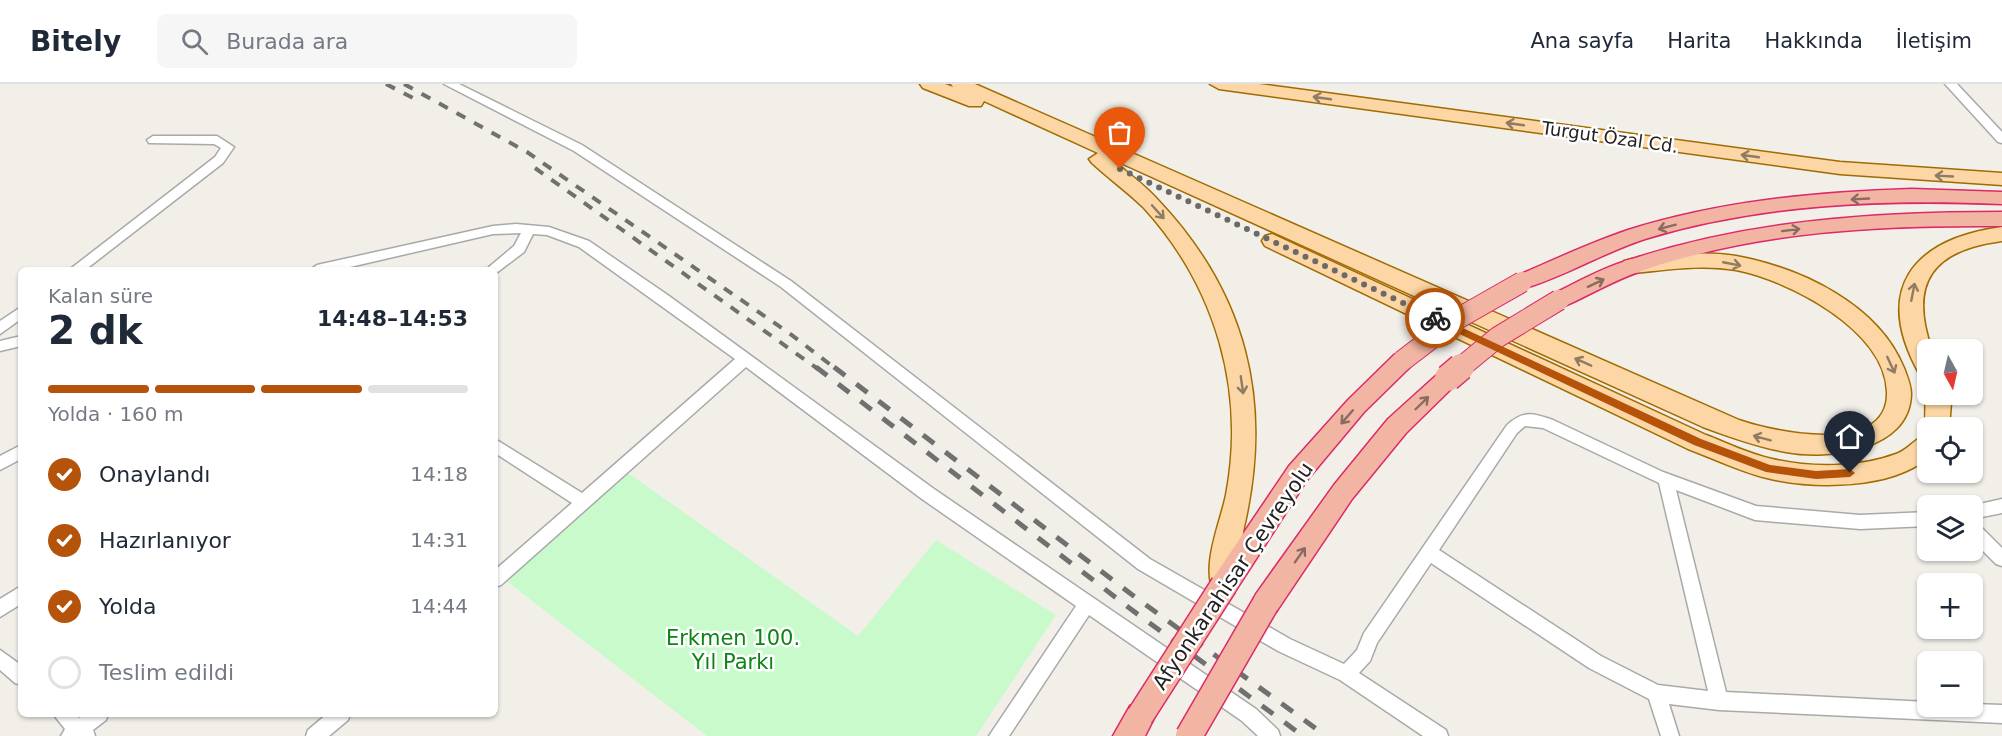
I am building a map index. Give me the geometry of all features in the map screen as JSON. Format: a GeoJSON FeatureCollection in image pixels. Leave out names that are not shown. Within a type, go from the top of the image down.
{"type":"FeatureCollection","features":[{"type":"Feature","properties":{"kind":"highway","name":"Afyonkarahisar Çevreyolu"},"geometry":{"type":"LineString","coordinates":[[1134,726],[1298,473],[1356,406],[1402,361],[1457,319],[1522,282],[1636,236],[1711,215],[1783,204],[1872,198],[2002,198]]}},
{"type":"Feature","properties":{"kind":"highway","name":"Afyonkarahisar Çevreyolu"},"geometry":{"type":"LineString","coordinates":[[1189,736],[1266,603],[1343,492],[1397,426],[1448,378],[1498,337],[1559,300],[1632,267],[1716,242],[1789,230],[1867,222],[1945,218],[2002,219]]}},
{"type":"Feature","properties":{"kind":"main road"},"geometry":{"type":"LineString","coordinates":[[929,84],[1020,121],[1697,442],[1770,469],[1816,475],[1868,472],[1908,461],[1917,453]]}},
{"type":"Feature","properties":{"kind":"main road"},"geometry":{"type":"LineString","coordinates":[[960,84],[1713,420],[1761,438],[1810,447],[1851,442],[1882,429],[1898,408],[1899,385],[1891,362],[1859,323],[1822,295],[1770,271],[1710,260],[1632,267]]}},
{"type":"Feature","properties":{"kind":"main road","name":"Turgut Özal Cd."},"geometry":{"type":"LineString","coordinates":[[1219,84],[1839,168],[2002,179]]}},
{"type":"Feature","properties":{"kind":"main road"},"geometry":{"type":"LineString","coordinates":[[1099,159],[1149,201],[1179,237],[1216,302],[1234,347],[1245,406],[1244,430],[1239,488],[1234,523],[1226,552],[1224,585]]}},
{"type":"Feature","properties":{"kind":"main road"},"geometry":{"type":"LineString","coordinates":[[1919,339],[1910,307],[1913,285],[1930,261],[1956,245],[2002,234]]}},
{"type":"Feature","properties":{"kind":"street"},"geometry":{"type":"LineString","coordinates":[[450,84],[578,148],[786,284],[1144,564],[1284,645],[1346,674],[1439,736]]}},
{"type":"Feature","properties":{"kind":"street"},"geometry":{"type":"LineString","coordinates":[[1951,84],[2002,140]]}},
{"type":"Feature","properties":{"kind":"street"},"geometry":{"type":"LineString","coordinates":[[80,267],[219,159],[228,147],[217,140],[153,140]]}},
{"type":"Feature","properties":{"kind":"street"},"geometry":{"type":"LineString","coordinates":[[498,267],[519,249],[529,229]]}},
{"type":"Feature","properties":{"kind":"street"},"geometry":{"type":"LineString","coordinates":[[330,267],[467,234],[529,229],[566,236],[584,244],[928,494],[1249,715],[1271,736]]}},
{"type":"Feature","properties":{"kind":"street"},"geometry":{"type":"LineString","coordinates":[[0,329],[18,314]]}},
{"type":"Feature","properties":{"kind":"street"},"geometry":{"type":"LineString","coordinates":[[0,346],[18,342]]}},
{"type":"Feature","properties":{"kind":"street"},"geometry":{"type":"LineString","coordinates":[[498,577],[745,359]]}},
{"type":"Feature","properties":{"kind":"street"},"geometry":{"type":"LineString","coordinates":[[1346,674],[1364,655],[1370,639],[1512,429],[1521,420],[1536,420],[1548,424],[1666,480],[1755,513],[1860,522],[1917,520]]}},
{"type":"Feature","properties":{"kind":"street"},"geometry":{"type":"LineString","coordinates":[[498,447],[582,501]]}},
{"type":"Feature","properties":{"kind":"street"},"geometry":{"type":"LineString","coordinates":[[0,464],[18,453]]}},
{"type":"Feature","properties":{"kind":"street"},"geometry":{"type":"LineString","coordinates":[[1666,480],[1719,701]]}},
{"type":"Feature","properties":{"kind":"street"},"geometry":{"type":"LineString","coordinates":[[1983,510],[2002,506]]}},
{"type":"Feature","properties":{"kind":"street"},"geometry":{"type":"LineString","coordinates":[[1983,540],[2002,559]]}},
{"type":"Feature","properties":{"kind":"street"},"geometry":{"type":"LineString","coordinates":[[1430,553],[1595,662],[1656,693],[1686,699],[2002,714]]}},
{"type":"Feature","properties":{"kind":"street"},"geometry":{"type":"LineString","coordinates":[[0,609],[18,596]]}},
{"type":"Feature","properties":{"kind":"street"},"geometry":{"type":"LineString","coordinates":[[998,736],[1087,604]]}},
{"type":"Feature","properties":{"kind":"street"},"geometry":{"type":"LineString","coordinates":[[0,658],[18,674]]}},
{"type":"Feature","properties":{"kind":"street"},"geometry":{"type":"LineString","coordinates":[[1656,693],[1670,736]]}},
{"type":"Feature","properties":{"kind":"street"},"geometry":{"type":"LineString","coordinates":[[64,717],[78,734],[96,717]]}},
{"type":"Feature","properties":{"kind":"street"},"geometry":{"type":"LineString","coordinates":[[315,736],[337,717]]}},
{"type":"Feature","properties":{"kind":"green space","name":"Erkmen 100. Yıl Parkı"},"geometry":{"type":"Polygon","coordinates":[[[621,468],[858,636],[936,540],[1056,615],[976,736],[707,736],[500,576],[621,468]]]}},
{"type":"Feature","properties":{"kind":"railway"},"geometry":{"type":"LineString","coordinates":[[386,84],[413,98]]}},
{"type":"Feature","properties":{"kind":"railway"},"geometry":{"type":"LineString","coordinates":[[404,84],[527,152],[789,333],[836,369]]}},
{"type":"Feature","properties":{"kind":"railway"},"geometry":{"type":"LineString","coordinates":[[535,168],[818,369]]}},
{"type":"Feature","properties":{"kind":"railway"},"geometry":{"type":"LineString","coordinates":[[816,367],[1132,610],[1303,736]]}},
{"type":"Feature","properties":{"kind":"railway"},"geometry":{"type":"LineString","coordinates":[[834,367],[1131,594],[1326,736]]}},
{"type":"Feature","properties":{"kind":"way so far"},"geometry":{"type":"LineString","coordinates":[[1120,169],[1435,318]]}},
{"type":"Feature","properties":{"kind":"route"},"geometry":{"type":"LineString","coordinates":[[1435,318],[1697,442],[1770,469],[1816,475],[1850,473]]}}]}
